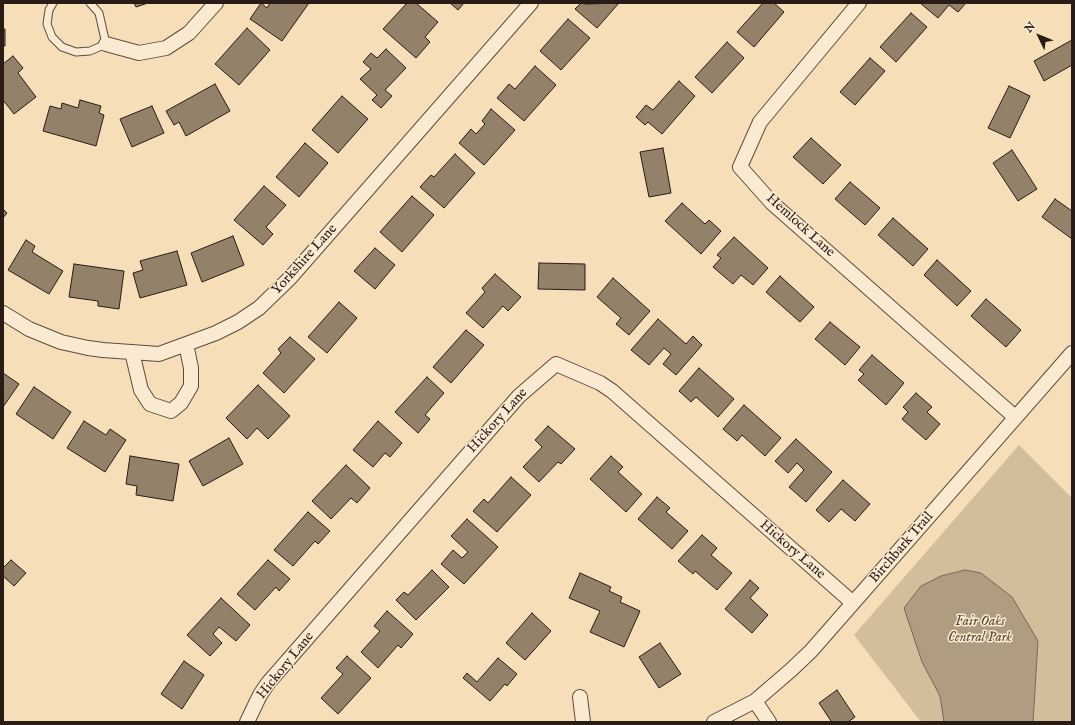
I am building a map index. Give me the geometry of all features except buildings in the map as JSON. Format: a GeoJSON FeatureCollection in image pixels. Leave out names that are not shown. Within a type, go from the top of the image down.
{"type":"FeatureCollection","features":[{"type":"Feature","properties":{"kind":"street"},"geometry":{"type":"LineString","coordinates":[[106,44],[139,53],[166,48],[190,33],[216,3]]}},
{"type":"Feature","properties":{"kind":"street","name":"Yorkshire Lane"},"geometry":{"type":"LineString","coordinates":[[3,313],[29,329],[61,342],[88,348],[159,354],[216,333],[238,322],[259,308],[280,290],[531,3]]}},
{"type":"Feature","properties":{"kind":"street","name":"Hemlock Lane"},"geometry":{"type":"LineString","coordinates":[[859,3],[760,122],[740,167],[772,203],[1016,417]]}},
{"type":"Feature","properties":{"kind":"street"},"geometry":{"type":"LineString","coordinates":[[132,352],[142,390],[150,404],[171,411],[182,403],[191,386],[192,368],[186,344]]}},
{"type":"Feature","properties":{"kind":"street","name":"Birchbark Trail"},"geometry":{"type":"LineString","coordinates":[[714,722],[755,701],[811,651],[1072,353]]}},
{"type":"Feature","properties":{"kind":"street","name":"Hickory Lane"},"geometry":{"type":"LineString","coordinates":[[246,722],[268,684],[519,396],[556,364],[600,383],[612,392],[853,603]]}},
{"type":"Feature","properties":{"kind":"street"},"geometry":{"type":"LineString","coordinates":[[580,697],[583,722]]}},
{"type":"Feature","properties":{"kind":"street"},"geometry":{"type":"LineString","coordinates":[[755,701],[770,722]]}},
{"type":"Feature","properties":{"kind":"lane"},"geometry":{"type":"LineString","coordinates":[[53,3],[49,10],[47,24],[52,37],[62,47],[76,52],[90,51],[106,44],[98,14],[90,3]]}},
{"type":"Feature","properties":{"kind":"green space","name":"Fair Oaks Central Park"},"geometry":{"type":"Polygon","coordinates":[[[1019,445],[1072,498],[1072,722],[921,722],[854,635],[1019,445]]]}},
{"type":"Feature","properties":{"kind":"shaded area"},"geometry":{"type":"Polygon","coordinates":[[[965,570],[981,573],[1012,597],[1038,641],[1033,722],[944,722],[940,696],[922,662],[904,608],[921,586],[941,576],[965,570]]]}}]}
